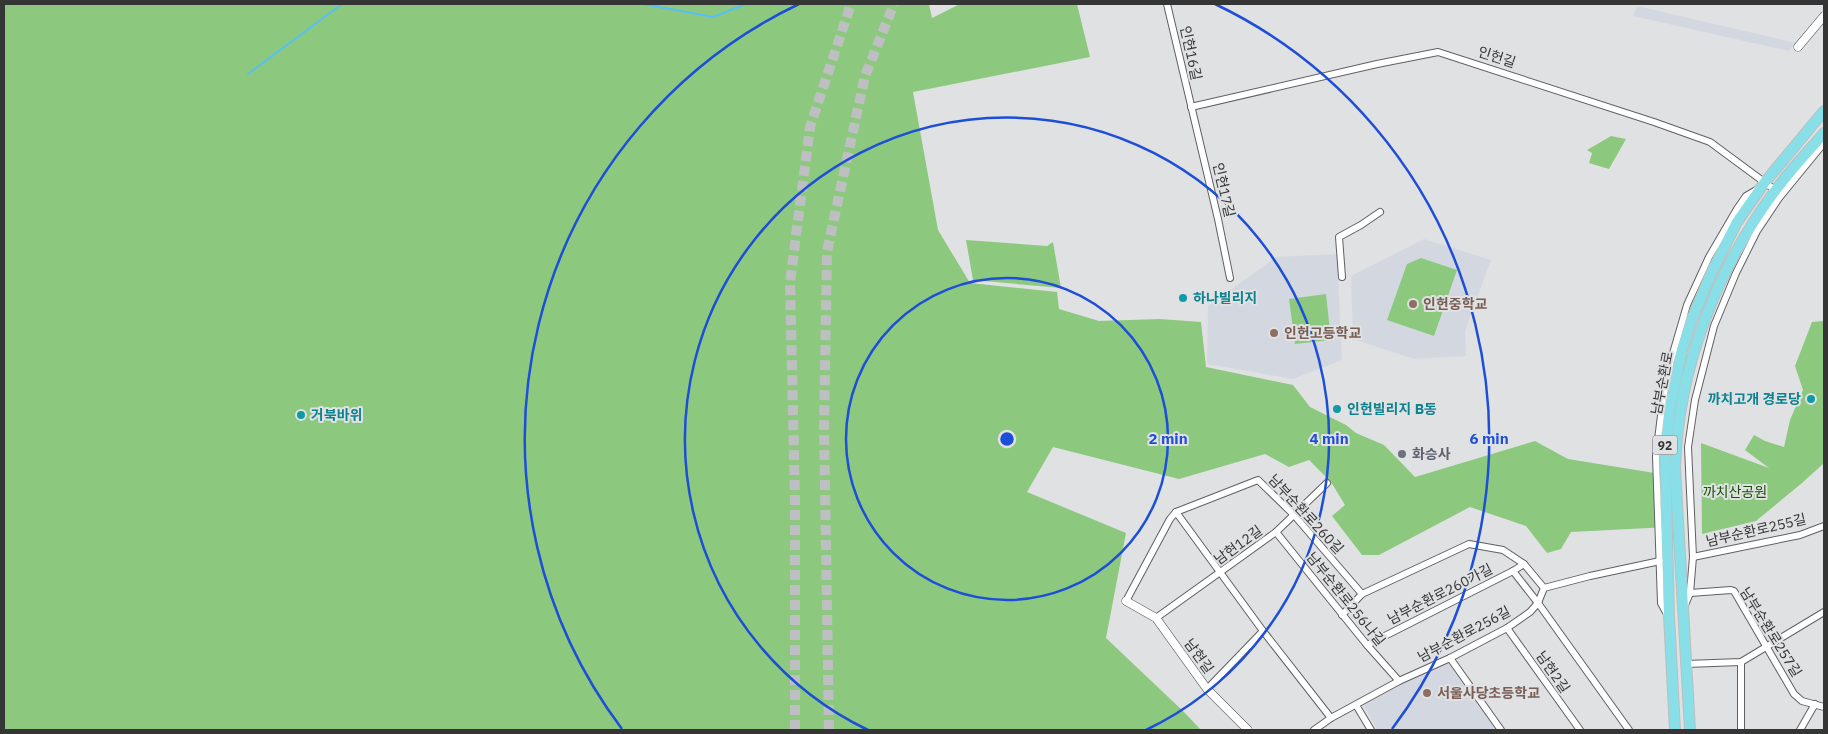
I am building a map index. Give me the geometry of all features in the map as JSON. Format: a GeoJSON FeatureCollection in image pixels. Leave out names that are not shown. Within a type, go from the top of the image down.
{"type":"FeatureCollection","features":[{"type":"Feature","properties":{"kind":"main road","name":"남부순환로"},"geometry":{"type":"LineString","coordinates":[[1675,730],[1669,616],[1665,454],[1670,409],[1682,350],[1692,319],[1711,274],[1738,222],[1763,184],[1824,111]]}},
{"type":"Feature","properties":{"kind":"main road","name":"남부순환로"},"geometry":{"type":"LineString","coordinates":[[1690,730],[1675,468],[1676,446],[1684,391],[1705,321],[1725,274],[1747,232],[1776,190],[1824,132]]}},
{"type":"Feature","properties":{"kind":"main road"},"geometry":{"type":"LineString","coordinates":[[1674,700],[1683,710],[1686,710],[1689,704]]}},
{"type":"Feature","properties":{"kind":"street","name":"인헌16길"},"geometry":{"type":"LineString","coordinates":[[1167,4],[1191,107]]}},
{"type":"Feature","properties":{"kind":"street"},"geometry":{"type":"LineString","coordinates":[[1798,47],[1824,16]]}},
{"type":"Feature","properties":{"kind":"street","name":"인헌길"},"geometry":{"type":"LineString","coordinates":[[1191,107],[1377,64],[1438,52],[1710,142],[1763,184],[1776,190]]}},
{"type":"Feature","properties":{"kind":"street","name":"인헌17길"},"geometry":{"type":"LineString","coordinates":[[1191,107],[1218,218],[1230,278]]}},
{"type":"Feature","properties":{"kind":"street"},"geometry":{"type":"LineString","coordinates":[[1682,610],[1690,593],[1693,557],[1688,447],[1695,400],[1714,326],[1736,273],[1757,231],[1779,198],[1824,143]]}},
{"type":"Feature","properties":{"kind":"street"},"geometry":{"type":"LineString","coordinates":[[1669,616],[1661,603],[1656,456],[1663,399],[1676,339],[1687,305],[1722,233],[1746,196],[1763,184]]}},
{"type":"Feature","properties":{"kind":"street"},"geometry":{"type":"LineString","coordinates":[[1342,277],[1339,237],[1380,212]]}},
{"type":"Feature","properties":{"kind":"street","name":"남부순환로260길"},"geometry":{"type":"LineString","coordinates":[[1176,512],[1258,480],[1294,515],[1362,594]]}},
{"type":"Feature","properties":{"kind":"street","name":"남현12길"},"geometry":{"type":"LineString","coordinates":[[1156,618],[1276,532],[1327,483]]}},
{"type":"Feature","properties":{"kind":"street"},"geometry":{"type":"LineString","coordinates":[[1126,601],[1176,512],[1263,631],[1331,718]]}},
{"type":"Feature","properties":{"kind":"street","name":"남부순환로255길"},"geometry":{"type":"LineString","coordinates":[[1693,557],[1800,536],[1824,526]]}},
{"type":"Feature","properties":{"kind":"street","name":"남부순환로256나길"},"geometry":{"type":"LineString","coordinates":[[1276,532],[1367,646],[1399,681]]}},
{"type":"Feature","properties":{"kind":"street"},"geometry":{"type":"LineString","coordinates":[[1342,615],[1362,594],[1468,544],[1503,550],[1524,564],[1544,588],[1590,576],[1660,562]]}},
{"type":"Feature","properties":{"kind":"street","name":"남부순환로260가길"},"geometry":{"type":"LineString","coordinates":[[1367,646],[1513,572],[1524,564]]}},
{"type":"Feature","properties":{"kind":"street"},"geometry":{"type":"LineString","coordinates":[[1513,572],[1538,603],[1629,730]]}},
{"type":"Feature","properties":{"kind":"street","name":"남부순환로256길"},"geometry":{"type":"LineString","coordinates":[[1314,730],[1331,718],[1399,681],[1450,658],[1507,628],[1530,612],[1538,603],[1544,588]]}},
{"type":"Feature","properties":{"kind":"street","name":"남부순환로257길"},"geometry":{"type":"LineString","coordinates":[[1690,593],[1734,591],[1794,694],[1802,701],[1824,707]]}},
{"type":"Feature","properties":{"kind":"street","name":"남현길"},"geometry":{"type":"LineString","coordinates":[[1126,601],[1156,618],[1207,689],[1248,730]]}},
{"type":"Feature","properties":{"kind":"street"},"geometry":{"type":"LineString","coordinates":[[1686,664],[1741,662],[1824,612]]}},
{"type":"Feature","properties":{"kind":"street","name":"남현2길"},"geometry":{"type":"LineString","coordinates":[[1507,628],[1580,730]]}},
{"type":"Feature","properties":{"kind":"street"},"geometry":{"type":"LineString","coordinates":[[1207,689],[1263,631]]}},
{"type":"Feature","properties":{"kind":"street"},"geometry":{"type":"LineString","coordinates":[[1450,658],[1502,730]]}},
{"type":"Feature","properties":{"kind":"street"},"geometry":{"type":"LineString","coordinates":[[1741,662],[1741,730]]}},
{"type":"Feature","properties":{"kind":"street"},"geometry":{"type":"LineString","coordinates":[[1800,730],[1815,704]]}},
{"type":"Feature","properties":{"kind":"street"},"geometry":{"type":"LineString","coordinates":[[1356,705],[1371,730]]}},
{"type":"Feature","properties":{"kind":"shaded area"},"geometry":{"type":"Polygon","coordinates":[[[1637,6],[1796,43],[1789,51],[1633,16],[1637,6]]]}},
{"type":"Feature","properties":{"kind":"shaded area","name":"인헌중학교"},"geometry":{"type":"Polygon","coordinates":[[[1424,239],[1491,260],[1465,331],[1466,356],[1414,359],[1353,339],[1351,276],[1424,239]]]}},
{"type":"Feature","properties":{"kind":"shaded area","name":"인헌고등학교"},"geometry":{"type":"Polygon","coordinates":[[[1337,254],[1342,360],[1293,379],[1207,364],[1208,306],[1276,257],[1337,254]]]}},
{"type":"Feature","properties":{"kind":"shaded area","name":"서울사당초등학교"},"geometry":{"type":"Polygon","coordinates":[[[1450,658],[1498,730],[1377,730],[1363,704],[1399,681],[1450,658]]]}},
{"type":"Feature","properties":{"kind":"green space"},"geometry":{"type":"Polygon","coordinates":[[[4,4],[929,4],[932,18],[960,4],[1077,4],[1090,57],[913,92],[938,230],[970,283],[1057,292],[1059,309],[1099,321],[1160,319],[1201,322],[1206,367],[1293,385],[1310,407],[1346,425],[1356,433],[1384,445],[1415,477],[1535,441],[1568,459],[1667,475],[1669,527],[1571,532],[1561,549],[1547,553],[1526,526],[1470,507],[1379,555],[1362,555],[1332,516],[1345,505],[1331,482],[1309,460],[1289,467],[1265,454],[1179,479],[1053,447],[1027,492],[1126,533],[1106,638],[1201,730],[4,730],[4,4]]]}},
{"type":"Feature","properties":{"kind":"green space"},"geometry":{"type":"Polygon","coordinates":[[[1611,136],[1626,139],[1609,169],[1589,163],[1592,153],[1587,150],[1611,136]]]}},
{"type":"Feature","properties":{"kind":"green space"},"geometry":{"type":"Polygon","coordinates":[[[966,240],[1047,246],[1053,242],[1061,288],[973,280],[966,240]]]}},
{"type":"Feature","properties":{"kind":"green space"},"geometry":{"type":"Polygon","coordinates":[[[1421,258],[1457,270],[1434,336],[1387,320],[1407,264],[1421,258]]]}},
{"type":"Feature","properties":{"kind":"green space"},"geometry":{"type":"Polygon","coordinates":[[[1326,294],[1331,340],[1295,344],[1289,299],[1326,294]]]}},
{"type":"Feature","properties":{"kind":"green space","name":"까치산공원"},"geometry":{"type":"Polygon","coordinates":[[[1824,321],[1824,463],[1756,521],[1702,534],[1701,443],[1769,468],[1745,450],[1754,435],[1784,447],[1790,420],[1803,390],[1795,366],[1812,322],[1824,321]]]}},
{"type":"Feature","properties":{"kind":"waterway"},"geometry":{"type":"LineString","coordinates":[[248,74],[342,4]]}},
{"type":"Feature","properties":{"kind":"waterway"},"geometry":{"type":"LineString","coordinates":[[643,4],[713,17],[746,4]]}},
{"type":"Feature","properties":{"kind":"tunnel"},"geometry":{"type":"LineString","coordinates":[[795,730],[795,500],[790,282],[810,127],[851,4]]}},
{"type":"Feature","properties":{"kind":"tunnel"},"geometry":{"type":"LineString","coordinates":[[829,730],[824,426],[827,251],[865,76],[894,4]]}},
{"type":"Feature","properties":{"kind":"place","name":"하나빌리지"},"geometry":{"type":"Point","coordinates":[1183,298]}},
{"type":"Feature","properties":{"kind":"place","name":"인헌중학교"},"geometry":{"type":"Point","coordinates":[1413,304]}},
{"type":"Feature","properties":{"kind":"place","name":"인헌고등학교"},"geometry":{"type":"Point","coordinates":[1274,333]}},
{"type":"Feature","properties":{"kind":"place","name":"까치고개 경로당"},"geometry":{"type":"Point","coordinates":[1811,399]}},
{"type":"Feature","properties":{"kind":"place","name":"인헌빌리지 B동"},"geometry":{"type":"Point","coordinates":[1337,409]}},
{"type":"Feature","properties":{"kind":"place","name":"거북바위"},"geometry":{"type":"Point","coordinates":[301,415]}},
{"type":"Feature","properties":{"kind":"place","name":"화승사"},"geometry":{"type":"Point","coordinates":[1402,454]}},
{"type":"Feature","properties":{"kind":"place","name":"서울사당초등학교"},"geometry":{"type":"Point","coordinates":[1427,693]}}]}
